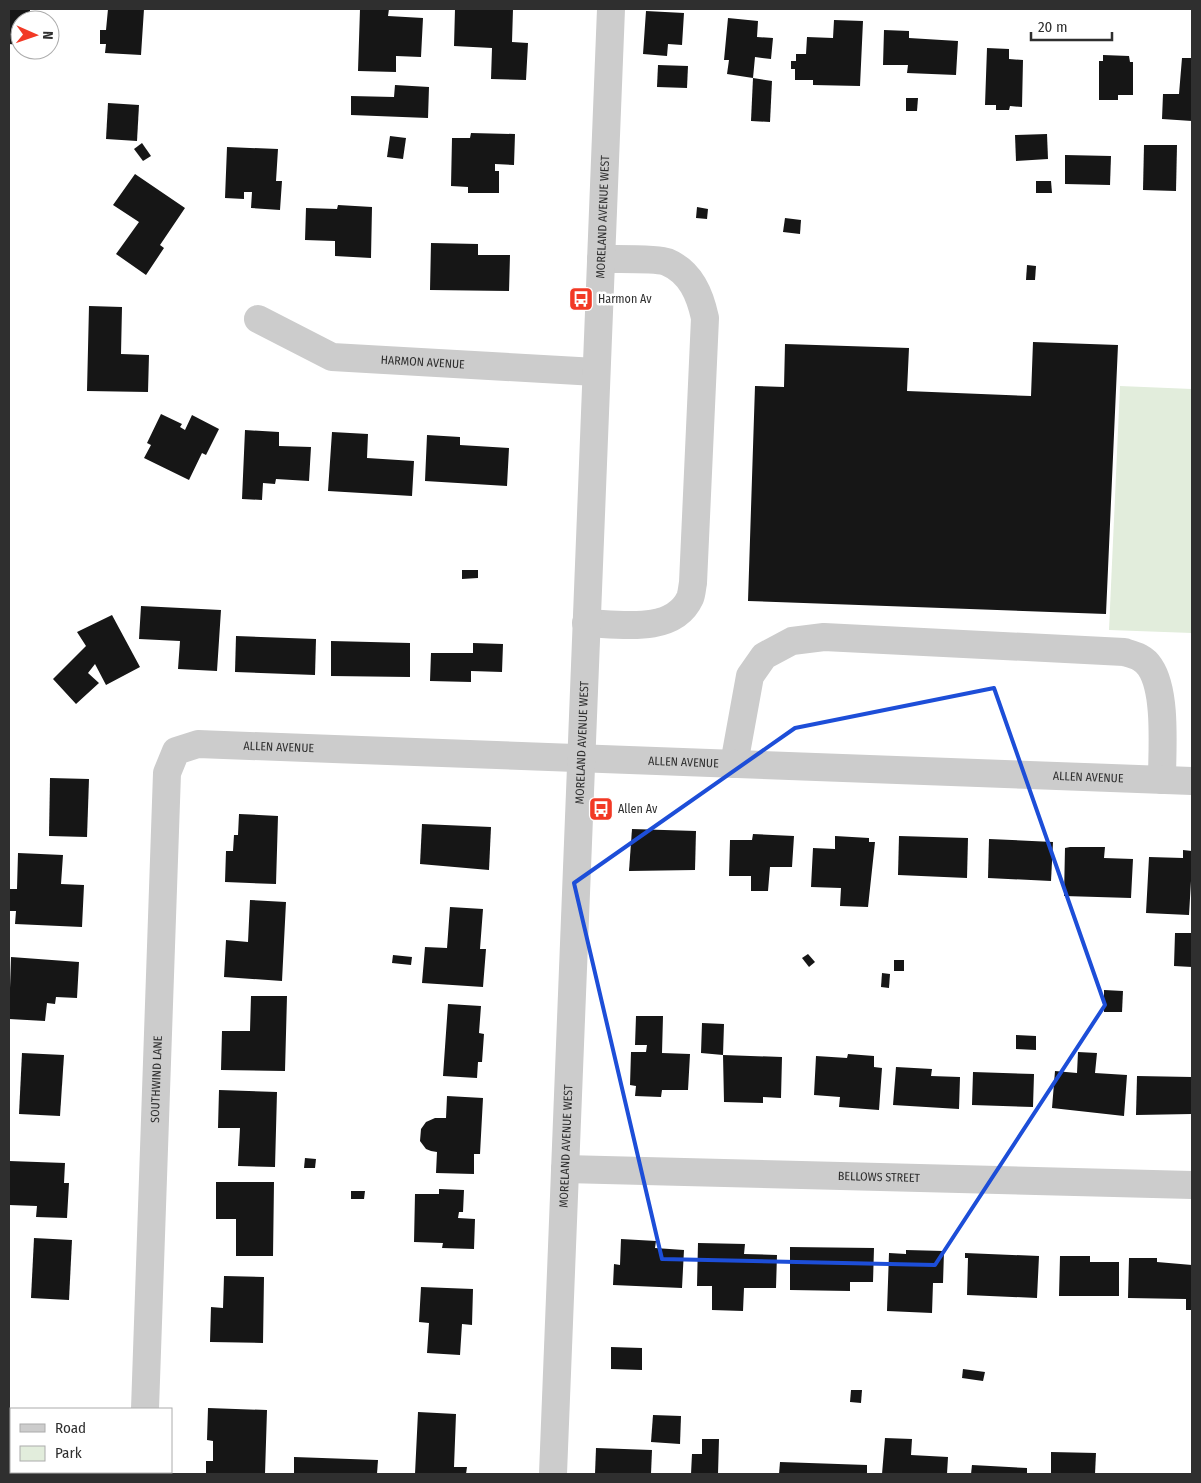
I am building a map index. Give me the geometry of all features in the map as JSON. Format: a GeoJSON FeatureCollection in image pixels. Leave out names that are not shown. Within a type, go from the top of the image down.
{"type":"FeatureCollection","features":[{"type":"Feature","properties":{"kind":"street","name":"MORELAND AVENUE WEST"},"geometry":{"type":"LineString","coordinates":[[553,1474],[611,9]]}},
{"type":"Feature","properties":{"kind":"street"},"geometry":{"type":"LineString","coordinates":[[586,623],[653,624],[670,619],[680,611],[690,598],[693,583],[705,318],[700,296],[679,269],[665,261],[600,258]]}},
{"type":"Feature","properties":{"kind":"street","name":"HARMON AVENUE"},"geometry":{"type":"LineString","coordinates":[[258,319],[332,356],[596,372]]}},
{"type":"Feature","properties":{"kind":"street"},"geometry":{"type":"LineString","coordinates":[[734,764],[750,676],[764,656],[792,641],[824,637],[1124,652],[1141,658],[1150,666],[1157,680],[1161,702],[1162,780]]}},
{"type":"Feature","properties":{"kind":"street","name":"ALLEN AVENUE"},"geometry":{"type":"LineString","coordinates":[[176,751],[198,744],[1192,781]]}},
{"type":"Feature","properties":{"kind":"street","name":"SOUTHWIND LANE"},"geometry":{"type":"LineString","coordinates":[[145,1408],[167,773],[176,751]]}},
{"type":"Feature","properties":{"kind":"street","name":"BELLOWS STREET"},"geometry":{"type":"LineString","coordinates":[[565,1169],[1192,1185]]}},
{"type":"Feature","properties":{"kind":"highlighted area"},"geometry":{"type":"Polygon","coordinates":[[[994,688],[1105,1005],[935,1265],[662,1259],[574,883],[795,728],[994,688]]]}},
{"type":"Feature","properties":{"kind":"green space"},"geometry":{"type":"Polygon","coordinates":[[[1120,386],[1192,389],[1192,633],[1109,630],[1120,386]]]}},
{"type":"Feature","properties":{"kind":"building"},"geometry":{"type":"Polygon","coordinates":[[[9,9],[30,9],[10,10],[9,44],[9,9]]]}},
{"type":"Feature","properties":{"kind":"building"},"geometry":{"type":"Polygon","coordinates":[[[108,9],[144,9],[141,55],[105,53],[106,44],[100,44],[100,30],[106,30],[108,9]]]}},
{"type":"Feature","properties":{"kind":"building"},"geometry":{"type":"Polygon","coordinates":[[[360,9],[389,9],[388,16],[423,18],[421,57],[396,56],[396,72],[358,71],[360,9]]]}},
{"type":"Feature","properties":{"kind":"building"},"geometry":{"type":"Polygon","coordinates":[[[455,9],[513,9],[512,42],[528,43],[526,80],[491,79],[492,48],[454,46],[455,9]]]}},
{"type":"Feature","properties":{"kind":"building"},"geometry":{"type":"Polygon","coordinates":[[[646,11],[684,13],[682,45],[668,44],[667,56],[643,54],[646,11]]]}},
{"type":"Feature","properties":{"kind":"building"},"geometry":{"type":"Polygon","coordinates":[[[728,18],[758,21],[757,37],[773,38],[771,59],[755,57],[753,78],[727,74],[729,60],[724,60],[728,18]]]}},
{"type":"Feature","properties":{"kind":"building"},"geometry":{"type":"Polygon","coordinates":[[[834,20],[863,21],[860,86],[813,85],[813,80],[795,80],[795,69],[791,69],[791,61],[796,61],[796,54],[806,54],[807,37],[833,38],[834,20]]]}},
{"type":"Feature","properties":{"kind":"building"},"geometry":{"type":"Polygon","coordinates":[[[884,30],[909,31],[909,38],[958,41],[956,75],[907,73],[908,65],[883,65],[884,30]]]}},
{"type":"Feature","properties":{"kind":"building"},"geometry":{"type":"Polygon","coordinates":[[[987,48],[1009,49],[1009,59],[1023,60],[1022,107],[1010,106],[1009,110],[996,110],[996,105],[985,105],[987,48]]]}},
{"type":"Feature","properties":{"kind":"building"},"geometry":{"type":"Polygon","coordinates":[[[1103,55],[1129,56],[1130,62],[1133,62],[1133,95],[1118,95],[1118,100],[1099,100],[1099,61],[1103,61],[1103,55]]]}},
{"type":"Feature","properties":{"kind":"building"},"geometry":{"type":"Polygon","coordinates":[[[1182,58],[1192,58],[1192,121],[1162,119],[1163,94],[1179,94],[1182,58]]]}},
{"type":"Feature","properties":{"kind":"building"},"geometry":{"type":"Polygon","coordinates":[[[658,65],[688,66],[687,88],[657,87],[658,65]]]}},
{"type":"Feature","properties":{"kind":"building"},"geometry":{"type":"Polygon","coordinates":[[[753,78],[772,81],[770,122],[751,121],[753,78]]]}},
{"type":"Feature","properties":{"kind":"building"},"geometry":{"type":"Polygon","coordinates":[[[395,85],[429,87],[428,118],[351,115],[351,96],[394,97],[395,85]]]}},
{"type":"Feature","properties":{"kind":"building"},"geometry":{"type":"Polygon","coordinates":[[[906,98],[918,98],[917,111],[906,111],[906,98]]]}},
{"type":"Feature","properties":{"kind":"building"},"geometry":{"type":"Polygon","coordinates":[[[108,103],[139,105],[137,141],[106,139],[108,103]]]}},
{"type":"Feature","properties":{"kind":"building"},"geometry":{"type":"Polygon","coordinates":[[[471,133],[515,134],[514,165],[495,164],[495,171],[499,171],[499,193],[468,193],[468,187],[451,186],[452,138],[470,138],[471,133]]]}},
{"type":"Feature","properties":{"kind":"building"},"geometry":{"type":"Polygon","coordinates":[[[1047,134],[1048,159],[1016,161],[1015,135],[1047,134]]]}},
{"type":"Feature","properties":{"kind":"building"},"geometry":{"type":"Polygon","coordinates":[[[390,136],[406,138],[403,159],[387,157],[390,136]]]}},
{"type":"Feature","properties":{"kind":"building"},"geometry":{"type":"Polygon","coordinates":[[[142,143],[151,156],[143,161],[134,149],[142,143]]]}},
{"type":"Feature","properties":{"kind":"building"},"geometry":{"type":"Polygon","coordinates":[[[1144,145],[1177,145],[1176,191],[1143,190],[1144,145]]]}},
{"type":"Feature","properties":{"kind":"building"},"geometry":{"type":"Polygon","coordinates":[[[227,147],[278,149],[276,181],[282,181],[280,210],[251,208],[252,192],[244,192],[244,199],[225,198],[227,147]]]}},
{"type":"Feature","properties":{"kind":"building"},"geometry":{"type":"Polygon","coordinates":[[[1065,155],[1111,156],[1110,185],[1065,184],[1065,155]]]}},
{"type":"Feature","properties":{"kind":"building"},"geometry":{"type":"Polygon","coordinates":[[[135,174],[185,208],[160,245],[164,248],[146,275],[116,254],[139,222],[113,205],[135,174]]]}},
{"type":"Feature","properties":{"kind":"building"},"geometry":{"type":"Polygon","coordinates":[[[1036,181],[1051,181],[1052,193],[1036,193],[1036,181]]]}},
{"type":"Feature","properties":{"kind":"building"},"geometry":{"type":"Polygon","coordinates":[[[338,205],[372,207],[371,258],[335,256],[335,241],[305,240],[306,208],[337,209],[338,205]]]}},
{"type":"Feature","properties":{"kind":"building"},"geometry":{"type":"Polygon","coordinates":[[[697,207],[708,209],[707,219],[696,218],[697,207]]]}},
{"type":"Feature","properties":{"kind":"building"},"geometry":{"type":"Polygon","coordinates":[[[785,218],[801,220],[800,234],[783,232],[785,218]]]}},
{"type":"Feature","properties":{"kind":"building"},"geometry":{"type":"Polygon","coordinates":[[[431,243],[478,244],[478,255],[510,255],[509,291],[430,290],[431,243]]]}},
{"type":"Feature","properties":{"kind":"building"},"geometry":{"type":"Polygon","coordinates":[[[1027,265],[1036,266],[1035,280],[1026,280],[1027,265]]]}},
{"type":"Feature","properties":{"kind":"building"},"geometry":{"type":"Polygon","coordinates":[[[89,306],[122,307],[121,354],[149,355],[148,392],[87,391],[89,306]]]}},
{"type":"Feature","properties":{"kind":"building"},"geometry":{"type":"Polygon","coordinates":[[[1033,342],[1118,345],[1106,614],[748,601],[755,386],[784,387],[785,344],[909,348],[907,391],[1031,396],[1033,342]]]}},
{"type":"Feature","properties":{"kind":"building"},"geometry":{"type":"Polygon","coordinates":[[[161,414],[182,424],[180,427],[185,430],[192,415],[219,429],[206,455],[202,453],[189,480],[144,458],[151,445],[147,443],[161,414]]]}},
{"type":"Feature","properties":{"kind":"building"},"geometry":{"type":"Polygon","coordinates":[[[245,430],[279,432],[279,446],[311,447],[309,481],[276,479],[275,484],[263,483],[262,500],[242,499],[245,430]]]}},
{"type":"Feature","properties":{"kind":"building"},"geometry":{"type":"Polygon","coordinates":[[[332,432],[368,434],[367,458],[414,461],[412,496],[328,491],[332,432]]]}},
{"type":"Feature","properties":{"kind":"building"},"geometry":{"type":"Polygon","coordinates":[[[427,435],[460,437],[460,445],[509,448],[507,486],[425,481],[427,435]]]}},
{"type":"Feature","properties":{"kind":"building"},"geometry":{"type":"Polygon","coordinates":[[[462,570],[478,570],[478,578],[462,579],[462,570]]]}},
{"type":"Feature","properties":{"kind":"building"},"geometry":{"type":"Polygon","coordinates":[[[141,606],[221,610],[217,671],[178,669],[180,641],[139,639],[141,606]]]}},
{"type":"Feature","properties":{"kind":"building"},"geometry":{"type":"Polygon","coordinates":[[[112,615],[140,667],[106,685],[95,664],[88,673],[99,683],[76,704],[53,679],[86,646],[77,632],[112,615]]]}},
{"type":"Feature","properties":{"kind":"building"},"geometry":{"type":"Polygon","coordinates":[[[236,636],[316,639],[315,675],[235,672],[236,636]]]}},
{"type":"Feature","properties":{"kind":"building"},"geometry":{"type":"Polygon","coordinates":[[[331,641],[410,643],[410,677],[331,676],[331,641]]]}},
{"type":"Feature","properties":{"kind":"building"},"geometry":{"type":"Polygon","coordinates":[[[473,643],[503,644],[502,672],[471,671],[471,682],[430,681],[431,653],[473,653],[473,643]]]}},
{"type":"Feature","properties":{"kind":"building"},"geometry":{"type":"Polygon","coordinates":[[[50,778],[89,779],[87,837],[49,836],[50,778]]]}},
{"type":"Feature","properties":{"kind":"building"},"geometry":{"type":"Polygon","coordinates":[[[239,814],[278,816],[276,884],[225,882],[226,851],[233,851],[234,835],[238,835],[239,814]]]}},
{"type":"Feature","properties":{"kind":"building"},"geometry":{"type":"Polygon","coordinates":[[[422,824],[491,827],[489,870],[420,864],[422,824]]]}},
{"type":"Feature","properties":{"kind":"building"},"geometry":{"type":"Polygon","coordinates":[[[632,829],[696,831],[695,870],[629,871],[632,829]]]}},
{"type":"Feature","properties":{"kind":"building"},"geometry":{"type":"Polygon","coordinates":[[[753,834],[794,836],[792,867],[770,867],[768,891],[751,891],[751,876],[729,876],[730,840],[752,840],[753,834]]]}},
{"type":"Feature","properties":{"kind":"building"},"geometry":{"type":"Polygon","coordinates":[[[835,836],[869,838],[869,842],[875,842],[868,907],[840,906],[841,888],[811,887],[813,848],[835,849],[835,836]]]}},
{"type":"Feature","properties":{"kind":"building"},"geometry":{"type":"Polygon","coordinates":[[[899,836],[968,838],[967,878],[898,875],[899,836]]]}},
{"type":"Feature","properties":{"kind":"building"},"geometry":{"type":"Polygon","coordinates":[[[989,839],[1053,842],[1051,881],[988,878],[989,839]]]}},
{"type":"Feature","properties":{"kind":"building"},"geometry":{"type":"Polygon","coordinates":[[[1105,847],[1104,858],[1133,859],[1131,898],[1064,896],[1065,848],[1105,847]]]}},
{"type":"Feature","properties":{"kind":"building"},"geometry":{"type":"Polygon","coordinates":[[[1183,850],[1192,851],[1189,915],[1146,913],[1149,857],[1183,858],[1183,850]]]}},
{"type":"Feature","properties":{"kind":"building"},"geometry":{"type":"Polygon","coordinates":[[[18,853],[63,855],[61,884],[84,885],[82,927],[15,924],[16,911],[9,911],[10,889],[17,889],[18,853]]]}},
{"type":"Feature","properties":{"kind":"building"},"geometry":{"type":"Polygon","coordinates":[[[250,900],[286,902],[282,981],[224,977],[226,940],[248,942],[250,900]]]}},
{"type":"Feature","properties":{"kind":"building"},"geometry":{"type":"Polygon","coordinates":[[[450,907],[483,909],[480,949],[486,949],[483,987],[422,983],[425,947],[447,948],[450,907]]]}},
{"type":"Feature","properties":{"kind":"building"},"geometry":{"type":"Polygon","coordinates":[[[1175,933],[1192,933],[1192,967],[1174,966],[1175,933]]]}},
{"type":"Feature","properties":{"kind":"building"},"geometry":{"type":"Polygon","coordinates":[[[808,954],[815,962],[809,967],[802,958],[808,954]]]}},
{"type":"Feature","properties":{"kind":"building"},"geometry":{"type":"Polygon","coordinates":[[[393,955],[412,957],[411,965],[392,963],[393,955]]]}},
{"type":"Feature","properties":{"kind":"building"},"geometry":{"type":"Polygon","coordinates":[[[11,957],[79,962],[77,998],[56,997],[55,1004],[47,1003],[45,1021],[9,1019],[11,957]]]}},
{"type":"Feature","properties":{"kind":"building"},"geometry":{"type":"Polygon","coordinates":[[[894,960],[904,960],[904,971],[894,971],[894,960]]]}},
{"type":"Feature","properties":{"kind":"building"},"geometry":{"type":"Polygon","coordinates":[[[882,973],[890,974],[889,988],[881,987],[882,973]]]}},
{"type":"Feature","properties":{"kind":"building"},"geometry":{"type":"Polygon","coordinates":[[[1104,990],[1123,991],[1122,1012],[1104,1012],[1104,990]]]}},
{"type":"Feature","properties":{"kind":"building"},"geometry":{"type":"Polygon","coordinates":[[[251,996],[287,996],[285,1071],[221,1070],[222,1031],[250,1031],[251,996]]]}},
{"type":"Feature","properties":{"kind":"building"},"geometry":{"type":"Polygon","coordinates":[[[448,1004],[481,1006],[479,1033],[484,1034],[482,1062],[478,1062],[477,1078],[443,1076],[448,1004]]]}},
{"type":"Feature","properties":{"kind":"building"},"geometry":{"type":"Polygon","coordinates":[[[636,1016],[663,1016],[662,1053],[690,1054],[688,1090],[662,1090],[661,1097],[635,1096],[636,1086],[630,1085],[631,1052],[646,1052],[647,1045],[635,1045],[636,1016]]]}},
{"type":"Feature","properties":{"kind":"building"},"geometry":{"type":"Polygon","coordinates":[[[702,1023],[724,1024],[723,1055],[701,1053],[702,1023]]]}},
{"type":"Feature","properties":{"kind":"building"},"geometry":{"type":"Polygon","coordinates":[[[1016,1035],[1036,1036],[1036,1050],[1016,1049],[1016,1035]]]}},
{"type":"Feature","properties":{"kind":"building"},"geometry":{"type":"Polygon","coordinates":[[[1078,1052],[1097,1053],[1095,1073],[1127,1075],[1124,1116],[1052,1108],[1055,1071],[1077,1073],[1078,1052]]]}},
{"type":"Feature","properties":{"kind":"building"},"geometry":{"type":"Polygon","coordinates":[[[22,1053],[64,1055],[60,1116],[19,1114],[22,1053]]]}},
{"type":"Feature","properties":{"kind":"building"},"geometry":{"type":"Polygon","coordinates":[[[848,1054],[874,1056],[874,1067],[882,1068],[879,1110],[839,1107],[840,1097],[814,1095],[816,1056],[847,1058],[848,1054]]]}},
{"type":"Feature","properties":{"kind":"building"},"geometry":{"type":"Polygon","coordinates":[[[723,1055],[782,1057],[781,1098],[763,1097],[763,1103],[724,1102],[723,1055]]]}},
{"type":"Feature","properties":{"kind":"building"},"geometry":{"type":"Polygon","coordinates":[[[896,1067],[932,1069],[931,1076],[960,1077],[959,1109],[893,1105],[896,1067]]]}},
{"type":"Feature","properties":{"kind":"building"},"geometry":{"type":"Polygon","coordinates":[[[973,1072],[1034,1074],[1033,1107],[972,1105],[973,1072]]]}},
{"type":"Feature","properties":{"kind":"building"},"geometry":{"type":"Polygon","coordinates":[[[1137,1076],[1192,1077],[1192,1114],[1136,1115],[1137,1076]]]}},
{"type":"Feature","properties":{"kind":"building"},"geometry":{"type":"Polygon","coordinates":[[[219,1090],[277,1092],[275,1167],[238,1166],[240,1128],[218,1128],[219,1090]]]}},
{"type":"Feature","properties":{"kind":"building"},"geometry":{"type":"Polygon","coordinates":[[[447,1096],[483,1098],[480,1154],[474,1154],[474,1174],[436,1173],[437,1152],[426,1149],[420,1141],[421,1129],[426,1122],[435,1118],[446,1118],[447,1096]]]}},
{"type":"Feature","properties":{"kind":"building"},"geometry":{"type":"Polygon","coordinates":[[[305,1158],[316,1159],[315,1168],[304,1168],[305,1158]]]}},
{"type":"Feature","properties":{"kind":"building"},"geometry":{"type":"Polygon","coordinates":[[[9,1161],[65,1163],[64,1183],[69,1183],[67,1218],[36,1217],[37,1206],[9,1205],[9,1161]]]}},
{"type":"Feature","properties":{"kind":"building"},"geometry":{"type":"Polygon","coordinates":[[[216,1182],[274,1182],[273,1256],[236,1256],[236,1219],[216,1219],[216,1182]]]}},
{"type":"Feature","properties":{"kind":"building"},"geometry":{"type":"Polygon","coordinates":[[[439,1189],[464,1190],[463,1212],[459,1212],[458,1218],[475,1219],[474,1249],[442,1248],[443,1243],[414,1242],[415,1194],[439,1194],[439,1189]]]}},
{"type":"Feature","properties":{"kind":"building"},"geometry":{"type":"Polygon","coordinates":[[[351,1191],[365,1191],[364,1199],[351,1199],[351,1191]]]}},
{"type":"Feature","properties":{"kind":"building"},"geometry":{"type":"Polygon","coordinates":[[[34,1238],[72,1240],[69,1300],[31,1298],[34,1238]]]}},
{"type":"Feature","properties":{"kind":"building"},"geometry":{"type":"Polygon","coordinates":[[[621,1239],[656,1241],[655,1248],[684,1250],[682,1288],[613,1285],[614,1264],[620,1265],[621,1239]]]}},
{"type":"Feature","properties":{"kind":"building"},"geometry":{"type":"Polygon","coordinates":[[[698,1243],[745,1244],[744,1254],[777,1255],[776,1288],[744,1288],[743,1311],[712,1310],[712,1286],[697,1286],[698,1243]]]}},
{"type":"Feature","properties":{"kind":"building"},"geometry":{"type":"Polygon","coordinates":[[[790,1247],[874,1248],[873,1282],[850,1282],[850,1291],[790,1290],[790,1247]]]}},
{"type":"Feature","properties":{"kind":"building"},"geometry":{"type":"Polygon","coordinates":[[[906,1250],[944,1251],[943,1283],[933,1283],[932,1313],[887,1311],[889,1253],[906,1254],[906,1250]]]}},
{"type":"Feature","properties":{"kind":"building"},"geometry":{"type":"Polygon","coordinates":[[[965,1253],[1039,1256],[1037,1298],[967,1295],[968,1258],[965,1258],[965,1253]]]}},
{"type":"Feature","properties":{"kind":"building"},"geometry":{"type":"Polygon","coordinates":[[[1060,1256],[1090,1256],[1090,1262],[1119,1262],[1119,1296],[1059,1296],[1060,1256]]]}},
{"type":"Feature","properties":{"kind":"building"},"geometry":{"type":"Polygon","coordinates":[[[1129,1258],[1157,1258],[1157,1262],[1192,1265],[1192,1310],[1186,1310],[1186,1299],[1128,1298],[1129,1258]]]}},
{"type":"Feature","properties":{"kind":"building"},"geometry":{"type":"Polygon","coordinates":[[[224,1276],[264,1277],[263,1343],[210,1342],[211,1307],[223,1308],[224,1276]]]}},
{"type":"Feature","properties":{"kind":"building"},"geometry":{"type":"Polygon","coordinates":[[[421,1287],[473,1289],[472,1325],[462,1324],[460,1355],[427,1353],[429,1323],[419,1322],[421,1287]]]}},
{"type":"Feature","properties":{"kind":"building"},"geometry":{"type":"Polygon","coordinates":[[[611,1347],[642,1348],[642,1370],[611,1369],[611,1347]]]}},
{"type":"Feature","properties":{"kind":"building"},"geometry":{"type":"Polygon","coordinates":[[[963,1369],[985,1372],[983,1381],[962,1378],[963,1369]]]}},
{"type":"Feature","properties":{"kind":"building"},"geometry":{"type":"Polygon","coordinates":[[[851,1390],[862,1390],[861,1403],[850,1402],[851,1390]]]}},
{"type":"Feature","properties":{"kind":"building"},"geometry":{"type":"Polygon","coordinates":[[[208,1408],[267,1410],[265,1474],[206,1474],[206,1461],[213,1461],[213,1441],[207,1440],[208,1408]]]}},
{"type":"Feature","properties":{"kind":"building"},"geometry":{"type":"Polygon","coordinates":[[[418,1412],[456,1414],[454,1467],[467,1467],[466,1474],[415,1474],[418,1412]]]}},
{"type":"Feature","properties":{"kind":"building"},"geometry":{"type":"Polygon","coordinates":[[[653,1415],[681,1416],[680,1444],[651,1442],[653,1415]]]}},
{"type":"Feature","properties":{"kind":"building"},"geometry":{"type":"Polygon","coordinates":[[[885,1438],[912,1439],[911,1455],[948,1457],[947,1474],[882,1474],[885,1438]]]}},
{"type":"Feature","properties":{"kind":"building"},"geometry":{"type":"Polygon","coordinates":[[[702,1439],[719,1439],[718,1474],[691,1474],[692,1454],[702,1454],[702,1439]]]}},
{"type":"Feature","properties":{"kind":"building"},"geometry":{"type":"Polygon","coordinates":[[[596,1448],[652,1450],[651,1474],[595,1474],[596,1448]]]}},
{"type":"Feature","properties":{"kind":"building"},"geometry":{"type":"Polygon","coordinates":[[[1051,1452],[1096,1453],[1095,1474],[1051,1474],[1051,1452]]]}},
{"type":"Feature","properties":{"kind":"building"},"geometry":{"type":"Polygon","coordinates":[[[294,1457],[378,1460],[377,1474],[294,1474],[294,1457]]]}},
{"type":"Feature","properties":{"kind":"building"},"geometry":{"type":"Polygon","coordinates":[[[780,1462],[867,1465],[867,1474],[779,1474],[780,1462]]]}},
{"type":"Feature","properties":{"kind":"building"},"geometry":{"type":"Polygon","coordinates":[[[972,1465],[1027,1468],[1027,1474],[971,1474],[972,1465]]]}},
{"type":"Feature","properties":{"kind":"building"},"geometry":{"type":"Polygon","coordinates":[[[24,1473],[61,1473],[61,1474],[24,1473]]]}},
{"type":"Feature","properties":{"kind":"place","name":"Harmon Av"},"geometry":{"type":"Point","coordinates":[581,299]}},
{"type":"Feature","properties":{"kind":"place","name":"Allen Av"},"geometry":{"type":"Point","coordinates":[601,809]}}]}
